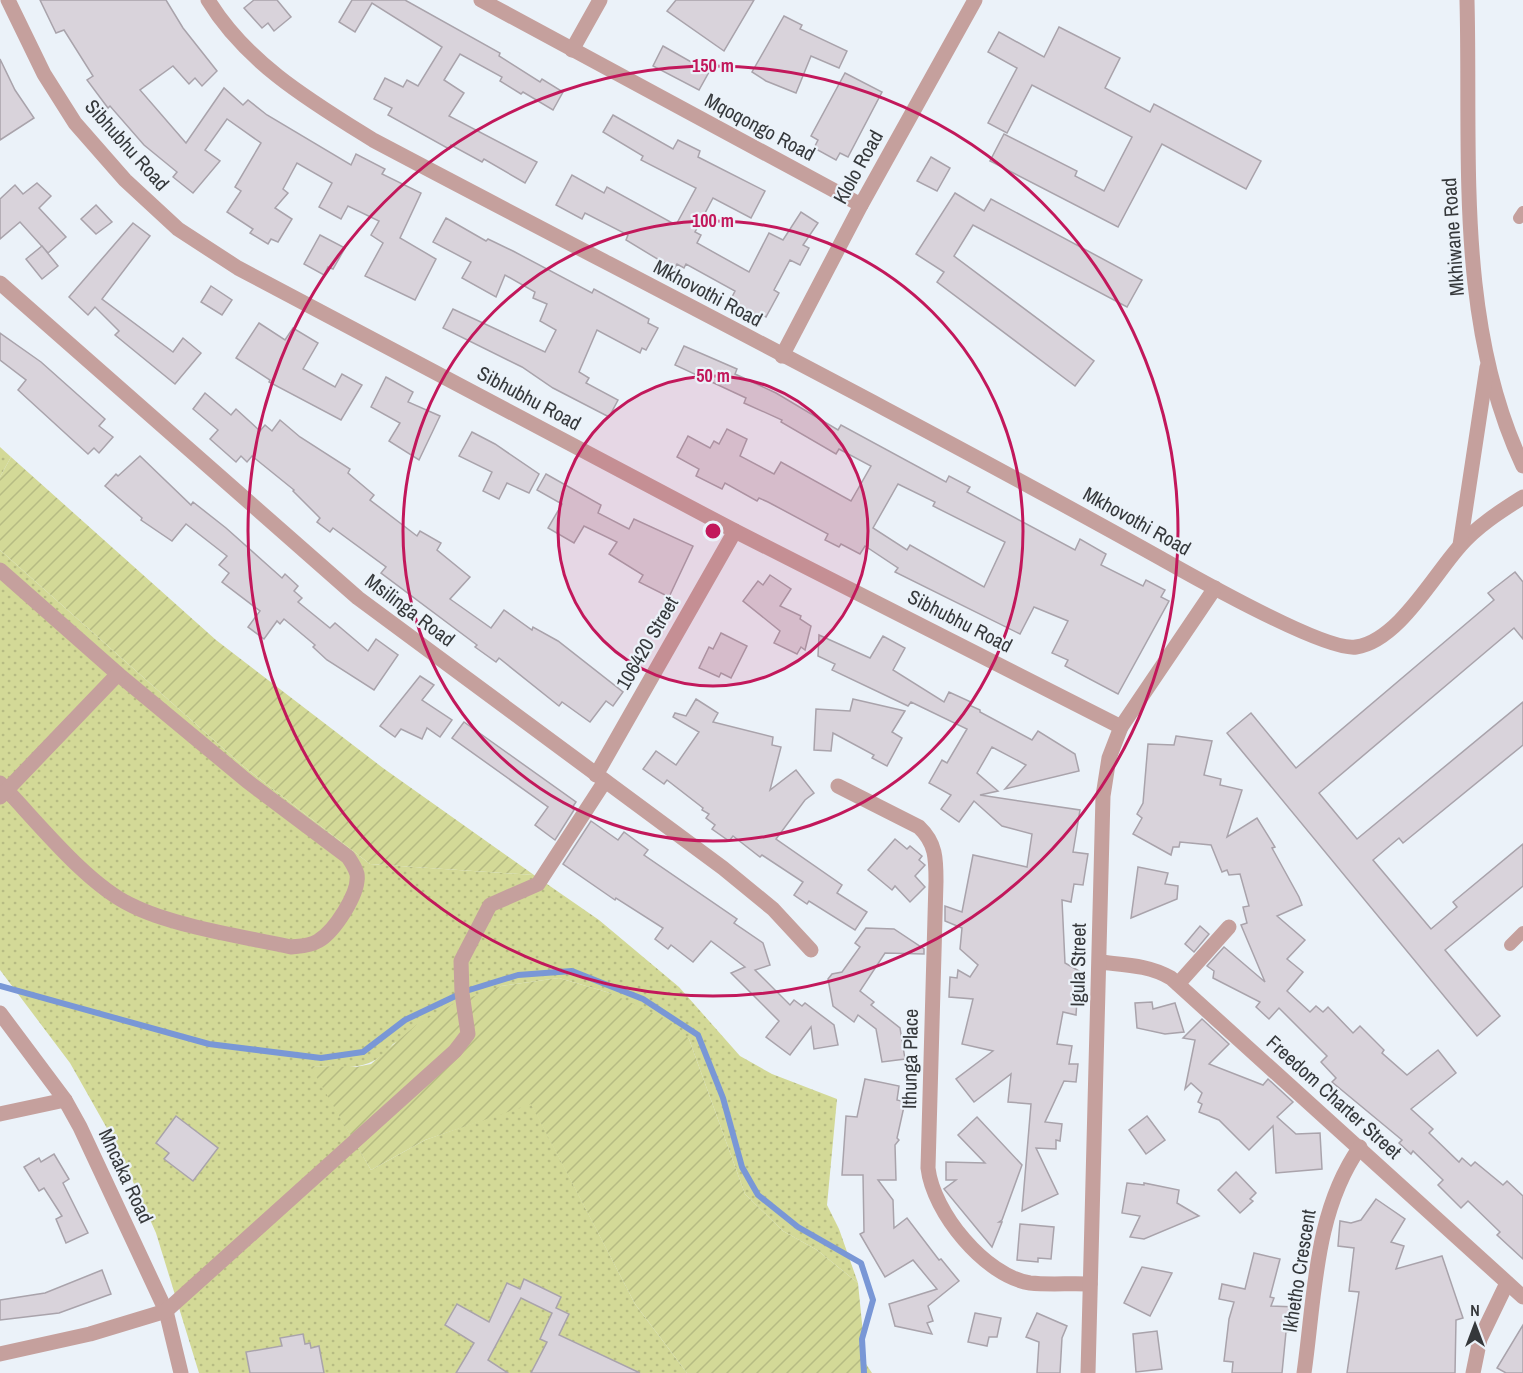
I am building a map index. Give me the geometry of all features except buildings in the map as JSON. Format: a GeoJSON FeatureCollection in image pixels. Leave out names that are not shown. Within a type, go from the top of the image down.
{"type":"FeatureCollection","features":[{"type":"Feature","properties":{"kind":"street","name":"Sibhubhu Road"},"geometry":{"type":"LineString","coordinates":[[8,0],[44,74],[75,123],[125,180],[178,229],[238,268],[735,531],[1122,727]]}},
{"type":"Feature","properties":{"kind":"street","name":"Mkhovothi Road"},"geometry":{"type":"LineString","coordinates":[[208,0],[252,54],[304,97],[353,128],[996,467],[1215,588],[1334,646],[1357,647],[1374,641],[1392,627],[1460,546],[1478,529],[1523,497]]}},
{"type":"Feature","properties":{"kind":"street","name":"Mqoqongo Road"},"geometry":{"type":"LineString","coordinates":[[481,0],[861,205]]}},
{"type":"Feature","properties":{"kind":"street"},"geometry":{"type":"LineString","coordinates":[[572,50],[600,0]]}},
{"type":"Feature","properties":{"kind":"street","name":"Klolo Road"},"geometry":{"type":"LineString","coordinates":[[782,356],[861,205],[975,0]]}},
{"type":"Feature","properties":{"kind":"street","name":"Mkhiwane Road"},"geometry":{"type":"LineString","coordinates":[[1467,0],[1471,214],[1476,290],[1488,361],[1503,414],[1523,466]]}},
{"type":"Feature","properties":{"kind":"street","name":"Msilinga Road"},"geometry":{"type":"LineString","coordinates":[[0,283],[358,598],[723,868],[773,909],[811,950]]}},
{"type":"Feature","properties":{"kind":"street"},"geometry":{"type":"LineString","coordinates":[[1460,546],[1488,361]]}},
{"type":"Feature","properties":{"kind":"street","name":"106420 Street"},"geometry":{"type":"LineString","coordinates":[[166,1311],[455,1051],[468,1034],[462,993],[461,961],[490,905],[538,884],[600,778],[735,531]]}},
{"type":"Feature","properties":{"kind":"street"},"geometry":{"type":"LineString","coordinates":[[0,570],[118,675],[247,782],[348,857],[357,876],[356,888],[339,920],[328,934],[316,942],[291,947],[153,915],[130,905],[85,871],[2,790],[118,675]]}},
{"type":"Feature","properties":{"kind":"street","name":"Igula Street"},"geometry":{"type":"LineString","coordinates":[[1088,1373],[1103,796],[1109,758],[1122,727],[1215,588]]}},
{"type":"Feature","properties":{"kind":"street","name":"Ithunga Place"},"geometry":{"type":"LineString","coordinates":[[838,786],[920,827],[934,847],[936,881],[928,1168],[930,1186],[936,1199],[958,1231],[979,1254],[1004,1274],[1030,1283],[1090,1284]]}},
{"type":"Feature","properties":{"kind":"street"},"geometry":{"type":"LineString","coordinates":[[1178,984],[1229,927]]}},
{"type":"Feature","properties":{"kind":"street","name":"Freedom Charter Street"},"geometry":{"type":"LineString","coordinates":[[1100,962],[1158,971],[1178,984],[1523,1298]]}},
{"type":"Feature","properties":{"kind":"street","name":"Mncaka Road"},"geometry":{"type":"LineString","coordinates":[[2,1015],[65,1100],[166,1311],[181,1373]]}},
{"type":"Feature","properties":{"kind":"street"},"geometry":{"type":"LineString","coordinates":[[0,1114],[65,1100]]}},
{"type":"Feature","properties":{"kind":"street","name":"Ikhetho Crescent"},"geometry":{"type":"LineString","coordinates":[[1304,1373],[1326,1216],[1336,1186],[1360,1148]]}},
{"type":"Feature","properties":{"kind":"street"},"geometry":{"type":"LineString","coordinates":[[1473,1373],[1480,1339],[1508,1283]]}},
{"type":"Feature","properties":{"kind":"street"},"geometry":{"type":"LineString","coordinates":[[0,1354],[90,1334],[166,1311]]}},
{"type":"Feature","properties":{"kind":"lane"},"geometry":{"type":"LineString","coordinates":[[1510,945],[1523,932]]}},
{"type":"Feature","properties":{"kind":"green space"},"geometry":{"type":"Polygon","coordinates":[[[0,447],[11,457],[0,477],[0,447]]]}},
{"type":"Feature","properties":{"kind":"green space"},"geometry":{"type":"Polygon","coordinates":[[[11,457],[216,640],[383,768],[534,875],[370,864],[243,766],[0,550],[0,477],[11,457]]]}},
{"type":"Feature","properties":{"kind":"green space"},"geometry":{"type":"Polygon","coordinates":[[[0,550],[243,766],[370,864],[534,875],[599,920],[679,987],[740,1056],[772,1074],[837,1099],[827,1205],[839,1229],[858,1283],[817,1250],[783,1231],[745,1194],[689,1039],[610,993],[559,978],[501,986],[393,1044],[375,1060],[366,1064],[346,1067],[311,1066],[371,1170],[425,1140],[531,1103],[635,1304],[687,1373],[199,1373],[156,1233],[117,1146],[70,1063],[0,970],[0,550]]]}},
{"type":"Feature","properties":{"kind":"green space"},"geometry":{"type":"Polygon","coordinates":[[[559,978],[610,993],[668,1020],[689,1039],[745,1194],[783,1231],[817,1250],[858,1283],[866,1364],[872,1373],[687,1373],[635,1304],[531,1104],[425,1140],[371,1170],[310,1066],[356,1067],[371,1064],[416,1025],[453,1004],[501,986],[559,978]]]}},
{"type":"Feature","properties":{"kind":"waterway"},"geometry":{"type":"LineString","coordinates":[[0,986],[209,1044],[321,1058],[363,1052],[405,1020],[466,991],[518,975],[572,971],[643,999],[698,1035],[723,1098],[742,1167],[758,1195],[798,1227],[861,1263],[873,1300],[862,1339],[864,1373]]}}]}
